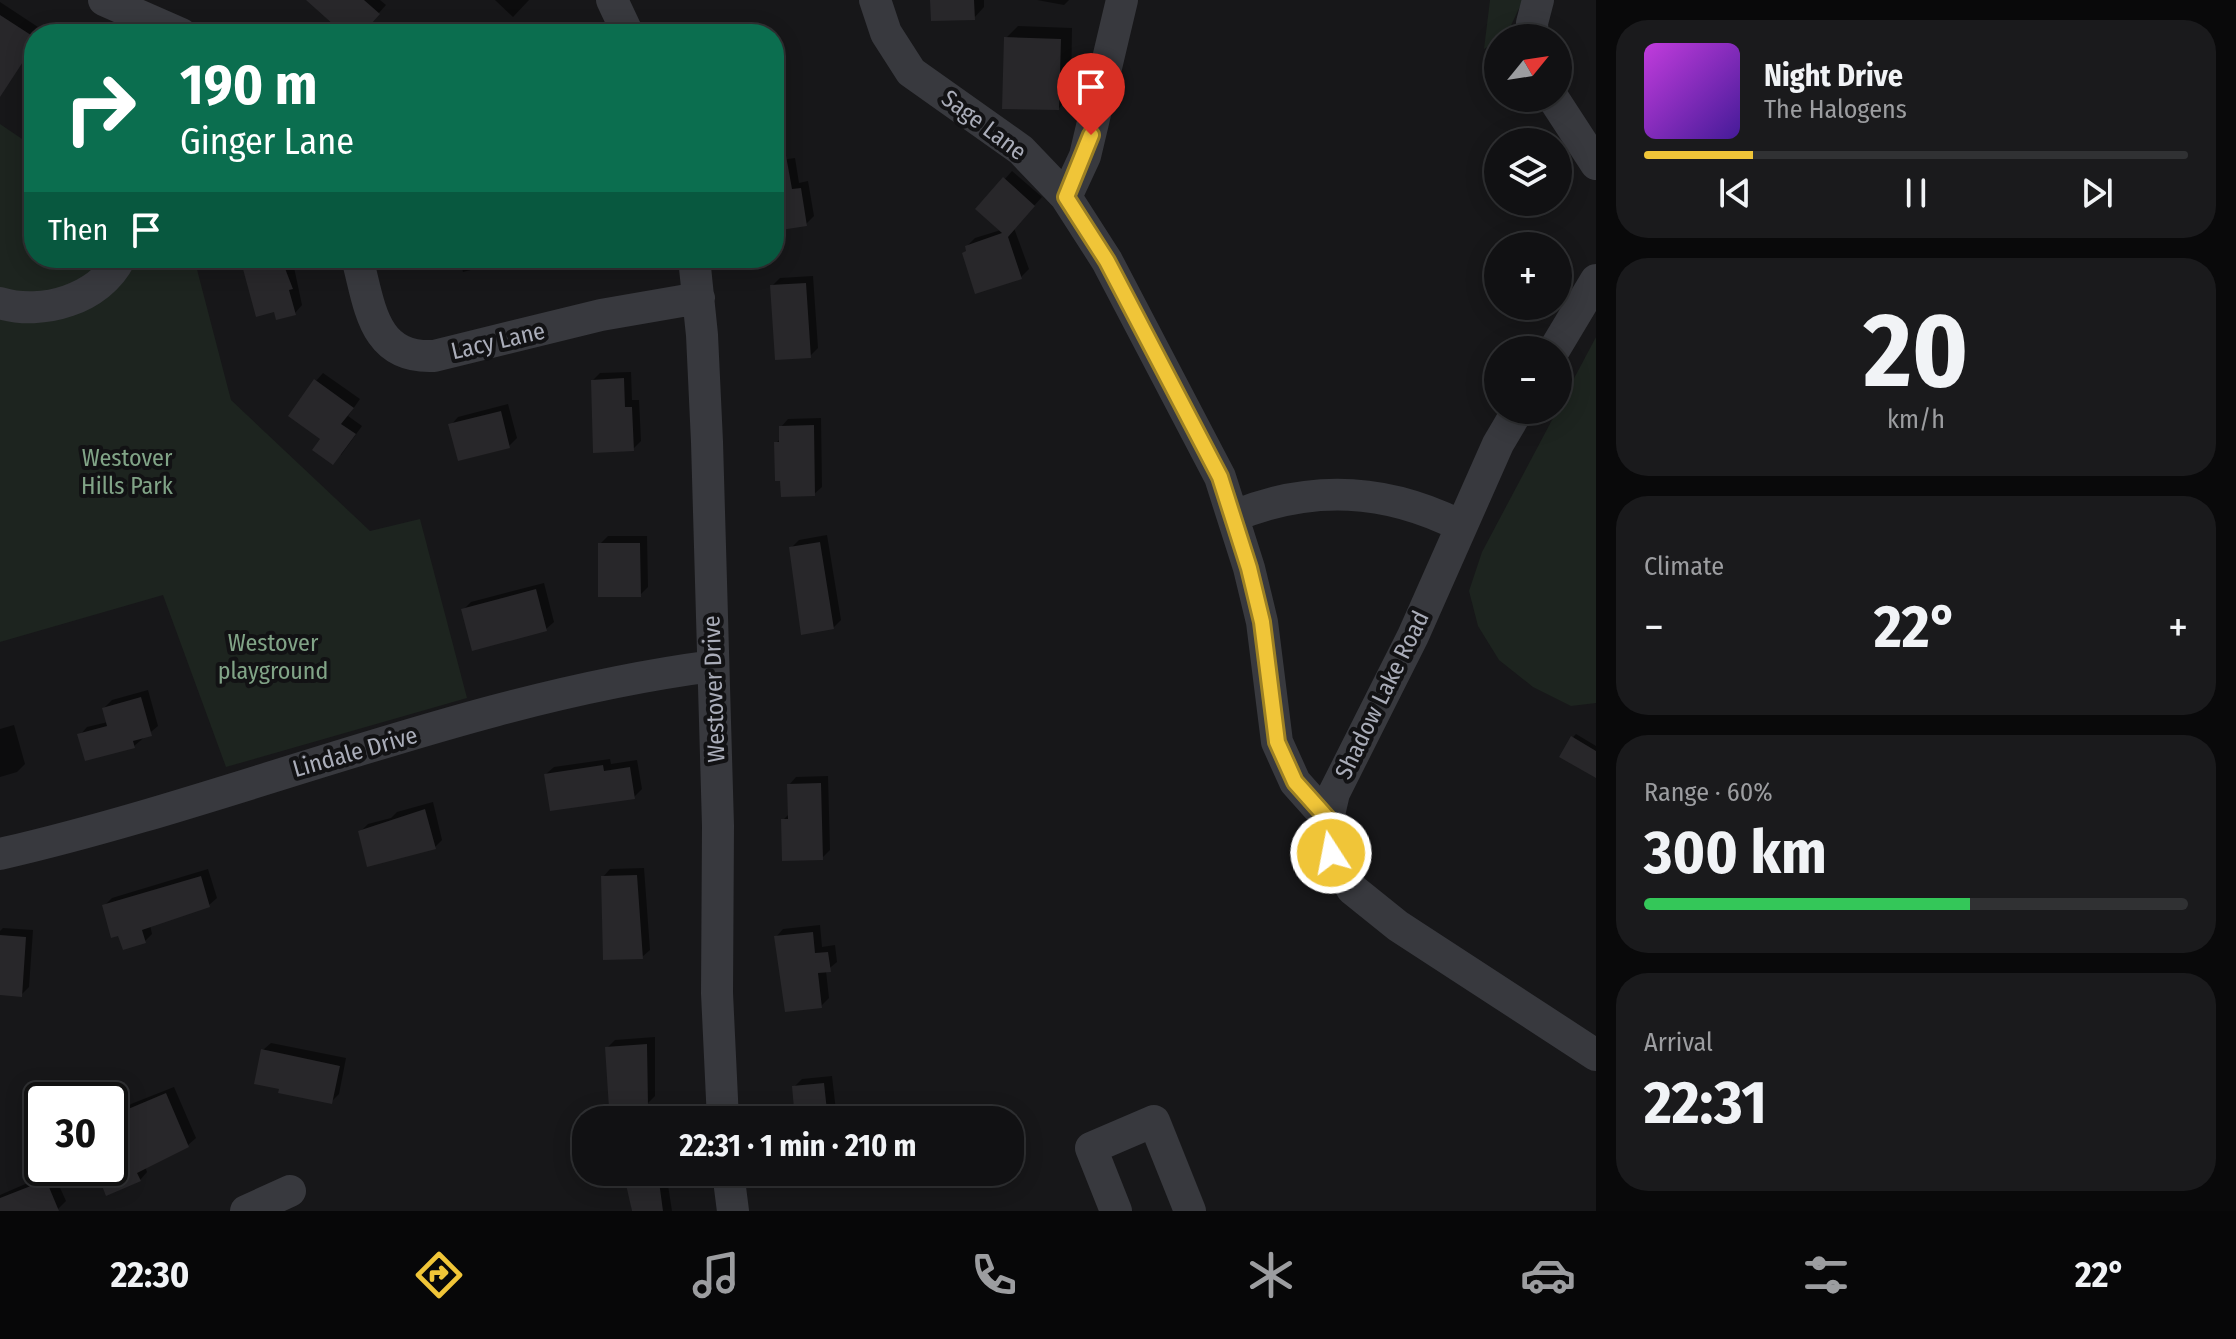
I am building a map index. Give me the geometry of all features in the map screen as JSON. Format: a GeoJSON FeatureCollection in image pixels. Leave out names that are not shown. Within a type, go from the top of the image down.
{"type":"FeatureCollection","features":[{"type":"Feature","properties":{"kind":"street"},"geometry":{"type":"LineString","coordinates":[[104,0],[158,24]]}},
{"type":"Feature","properties":{"kind":"street"},"geometry":{"type":"LineString","coordinates":[[612,0],[623,24]]}},
{"type":"Feature","properties":{"kind":"street","name":"Sage Lane"},"geometry":{"type":"LineString","coordinates":[[875,0],[886,33],[911,72],[991,125],[1021,150],[1066,197],[1101,251],[1172,380],[1220,477],[1234,516],[1262,622],[1277,742],[1295,782],[1328,819]]}},
{"type":"Feature","properties":{"kind":"street"},"geometry":{"type":"LineString","coordinates":[[1066,197],[1085,156],[1122,0]]}},
{"type":"Feature","properties":{"kind":"street"},"geometry":{"type":"LineString","coordinates":[[1532,24],[1538,0]]}},
{"type":"Feature","properties":{"kind":"street"},"geometry":{"type":"LineString","coordinates":[[1562,112],[1596,164]]}},
{"type":"Feature","properties":{"kind":"street"},"geometry":{"type":"LineString","coordinates":[[0,303],[10,306],[68,301],[89,293],[115,268]]}},
{"type":"Feature","properties":{"kind":"street","name":"Lacy Lane"},"geometry":{"type":"LineString","coordinates":[[360,268],[381,335],[398,349],[419,356],[434,356],[601,315],[699,298]]}},
{"type":"Feature","properties":{"kind":"street","name":"Westover Drive"},"geometry":{"type":"LineString","coordinates":[[695,268],[707,442],[718,826],[717,993],[722,1106]]}},
{"type":"Feature","properties":{"kind":"street"},"geometry":{"type":"LineString","coordinates":[[1562,336],[1596,280]]}},
{"type":"Feature","properties":{"kind":"street","name":"Shadow Lake Road"},"geometry":{"type":"LineString","coordinates":[[1510,424],[1413,636],[1334,793],[1328,819],[1331,853],[1352,889],[1398,926],[1596,1055]]}},
{"type":"Feature","properties":{"kind":"street"},"geometry":{"type":"LineString","coordinates":[[1234,516],[1284,498],[1345,492],[1390,498],[1461,526]]}},
{"type":"Feature","properties":{"kind":"street","name":"Lindale Drive"},"geometry":{"type":"LineString","coordinates":[[0,854],[494,711],[593,687],[713,666]]}},
{"type":"Feature","properties":{"kind":"street"},"geometry":{"type":"LineString","coordinates":[[1116,1211],[1091,1148],[1154,1121],[1190,1211]]}},
{"type":"Feature","properties":{"kind":"street"},"geometry":{"type":"LineString","coordinates":[[730,1186],[733,1211]]}},
{"type":"Feature","properties":{"kind":"street"},"geometry":{"type":"LineString","coordinates":[[246,1211],[290,1191]]}},
{"type":"Feature","properties":{"kind":"green space"},"geometry":{"type":"Polygon","coordinates":[[[1490,0],[1523,0],[1512,24],[1487,24],[1490,0]]]}},
{"type":"Feature","properties":{"kind":"green space","name":"Westover Hills Park"},"geometry":{"type":"Polygon","coordinates":[[[0,124],[24,140],[24,268],[197,268],[231,400],[370,531],[420,519],[467,698],[226,767],[163,595],[0,642],[0,124]]]}},
{"type":"Feature","properties":{"kind":"green space"},"geometry":{"type":"Polygon","coordinates":[[[1596,337],[1596,703],[1571,706],[1533,687],[1499,660],[1478,626],[1469,591],[1482,552],[1550,424],[1572,424],[1572,382],[1596,337]]]}},
{"type":"Feature","properties":{"kind":"building"},"geometry":{"type":"Polygon","coordinates":[[[306,0],[364,0],[380,14],[371,24],[333,24],[306,0]]]}},
{"type":"Feature","properties":{"kind":"building"},"geometry":{"type":"Polygon","coordinates":[[[930,0],[974,0],[975,20],[931,21],[930,0]]]}},
{"type":"Feature","properties":{"kind":"building"},"geometry":{"type":"Polygon","coordinates":[[[0,15],[24,31],[24,60],[0,97],[0,15]]]}},
{"type":"Feature","properties":{"kind":"building"},"geometry":{"type":"Polygon","coordinates":[[[1004,37],[1061,39],[1059,110],[1002,109],[1004,37]]]}},
{"type":"Feature","properties":{"kind":"building"},"geometry":{"type":"Polygon","coordinates":[[[784,150],[792,189],[801,188],[807,226],[784,229],[784,150]]]}},
{"type":"Feature","properties":{"kind":"building"},"geometry":{"type":"Polygon","coordinates":[[[1003,177],[1035,206],[1008,237],[1022,279],[975,294],[962,253],[966,251],[965,246],[1002,233],[975,209],[1003,177]]]}},
{"type":"Feature","properties":{"kind":"building"},"geometry":{"type":"Polygon","coordinates":[[[243,268],[285,268],[293,289],[289,290],[296,315],[276,320],[274,312],[256,317],[243,268]]]}},
{"type":"Feature","properties":{"kind":"building"},"geometry":{"type":"Polygon","coordinates":[[[806,283],[811,358],[775,360],[770,285],[806,283]]]}},
{"type":"Feature","properties":{"kind":"building"},"geometry":{"type":"Polygon","coordinates":[[[624,378],[625,407],[632,407],[634,451],[593,453],[591,380],[624,378]]]}},
{"type":"Feature","properties":{"kind":"building"},"geometry":{"type":"Polygon","coordinates":[[[314,379],[354,408],[341,424],[356,434],[333,465],[312,450],[320,439],[288,416],[314,379]]]}},
{"type":"Feature","properties":{"kind":"building"},"geometry":{"type":"Polygon","coordinates":[[[501,411],[510,448],[458,461],[448,424],[501,411]]]}},
{"type":"Feature","properties":{"kind":"building"},"geometry":{"type":"Polygon","coordinates":[[[814,425],[815,496],[781,497],[780,481],[775,481],[774,442],[779,442],[779,426],[814,425]]]}},
{"type":"Feature","properties":{"kind":"building"},"geometry":{"type":"Polygon","coordinates":[[[820,542],[834,629],[801,635],[789,547],[820,542]]]}},
{"type":"Feature","properties":{"kind":"building"},"geometry":{"type":"Polygon","coordinates":[[[598,543],[640,543],[641,597],[598,597],[598,543]]]}},
{"type":"Feature","properties":{"kind":"building"},"geometry":{"type":"Polygon","coordinates":[[[536,589],[547,631],[472,651],[461,609],[536,589]]]}},
{"type":"Feature","properties":{"kind":"building"},"geometry":{"type":"Polygon","coordinates":[[[141,697],[152,736],[133,741],[135,748],[85,761],[77,734],[107,726],[102,708],[141,697]]]}},
{"type":"Feature","properties":{"kind":"building"},"geometry":{"type":"Polygon","coordinates":[[[1571,736],[1596,751],[1596,778],[1559,757],[1571,736]]]}},
{"type":"Feature","properties":{"kind":"building"},"geometry":{"type":"Polygon","coordinates":[[[603,765],[604,771],[630,767],[635,799],[550,811],[544,774],[603,765]]]}},
{"type":"Feature","properties":{"kind":"building"},"geometry":{"type":"Polygon","coordinates":[[[821,783],[823,860],[782,861],[781,819],[788,819],[787,784],[821,783]]]}},
{"type":"Feature","properties":{"kind":"building"},"geometry":{"type":"Polygon","coordinates":[[[425,809],[436,849],[367,867],[358,831],[425,809]]]}},
{"type":"Feature","properties":{"kind":"building"},"geometry":{"type":"Polygon","coordinates":[[[637,875],[643,959],[603,960],[601,876],[637,875]]]}},
{"type":"Feature","properties":{"kind":"building"},"geometry":{"type":"Polygon","coordinates":[[[201,876],[210,907],[142,930],[146,943],[123,950],[118,936],[111,938],[102,905],[201,876]]]}},
{"type":"Feature","properties":{"kind":"building"},"geometry":{"type":"Polygon","coordinates":[[[813,932],[815,953],[828,952],[831,972],[818,973],[822,1008],[785,1012],[774,936],[813,932]]]}},
{"type":"Feature","properties":{"kind":"building"},"geometry":{"type":"Polygon","coordinates":[[[0,935],[26,937],[22,997],[0,995],[0,935]]]}},
{"type":"Feature","properties":{"kind":"building"},"geometry":{"type":"Polygon","coordinates":[[[647,1044],[648,1106],[609,1106],[605,1047],[647,1044]]]}},
{"type":"Feature","properties":{"kind":"building"},"geometry":{"type":"Polygon","coordinates":[[[261,1049],[340,1066],[332,1104],[278,1093],[279,1089],[254,1084],[261,1049]]]}},
{"type":"Feature","properties":{"kind":"building"},"geometry":{"type":"Polygon","coordinates":[[[824,1083],[826,1106],[794,1106],[792,1086],[824,1083]]]}},
{"type":"Feature","properties":{"kind":"building"},"geometry":{"type":"Polygon","coordinates":[[[166,1093],[189,1147],[137,1173],[141,1181],[106,1196],[102,1186],[128,1186],[128,1109],[166,1093]]]}},
{"type":"Feature","properties":{"kind":"building"},"geometry":{"type":"Polygon","coordinates":[[[31,1186],[49,1186],[59,1211],[0,1211],[0,1198],[31,1186]]]}},
{"type":"Feature","properties":{"kind":"building"},"geometry":{"type":"Polygon","coordinates":[[[626,1186],[660,1186],[663,1211],[632,1211],[626,1186]]]}},
{"type":"Feature","properties":{"kind":"route"},"geometry":{"type":"LineString","coordinates":[[1091,135],[1074,185],[1066,197],[1107,261],[1172,380],[1220,477],[1234,516],[1262,622],[1277,742],[1295,782],[1328,819],[1331,853]]}},
{"type":"Feature","properties":{"kind":"park label","name":"Westover playground"},"geometry":{"type":"Point","coordinates":[273,657]}}]}
